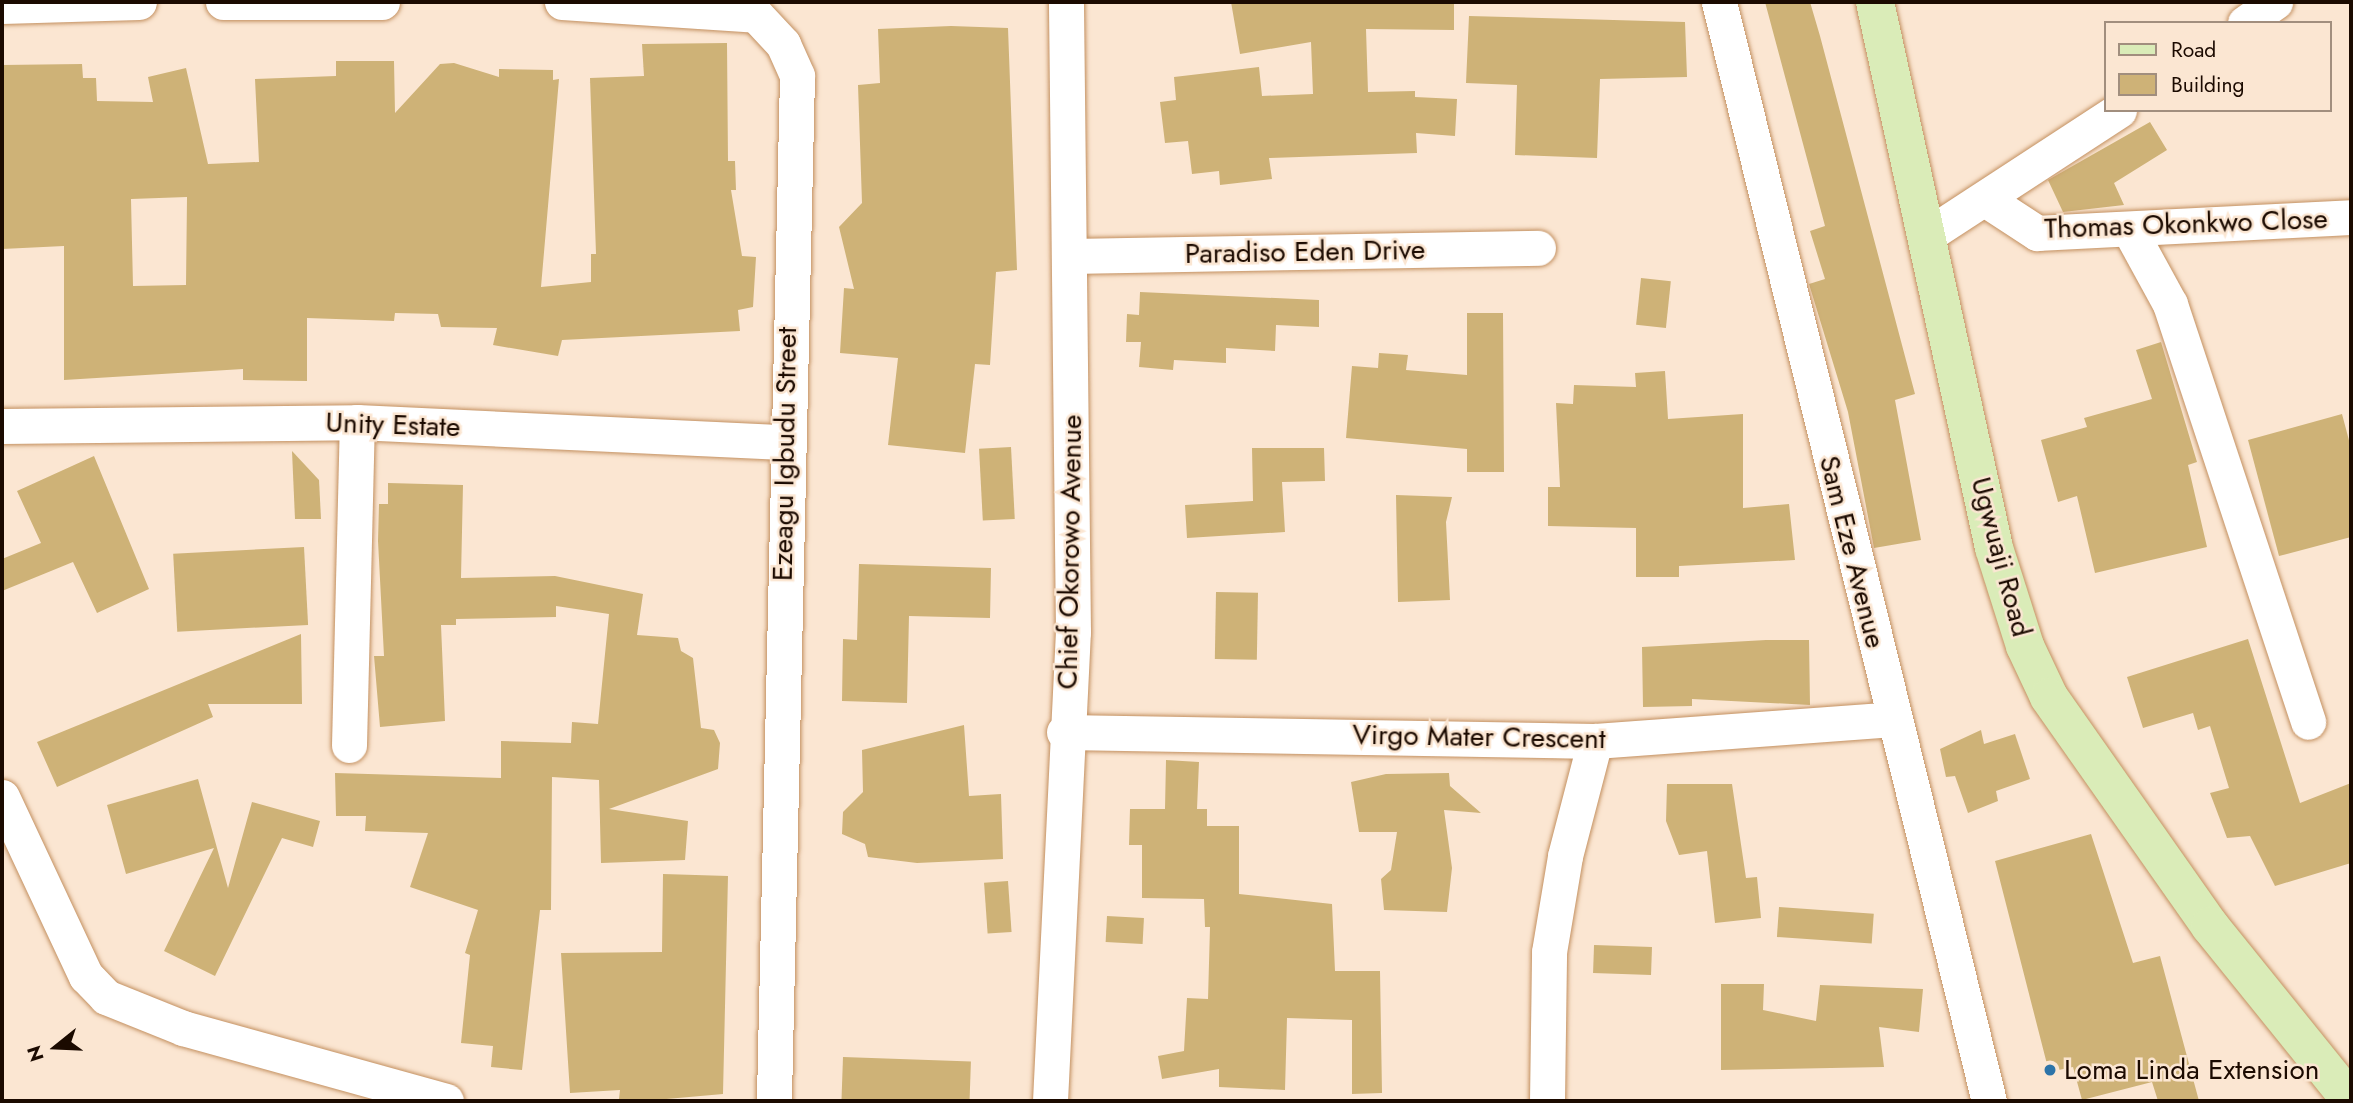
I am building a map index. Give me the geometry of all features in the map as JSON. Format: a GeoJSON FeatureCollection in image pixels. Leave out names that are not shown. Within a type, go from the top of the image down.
{"type":"FeatureCollection","features":[{"type":"Feature","properties":{"kind":"main road","name":"Ugwuaji Road"},"geometry":{"type":"LineString","coordinates":[[1875,2],[1929,234],[1994,548],[2025,646],[2049,697],[2210,926],[2351,1101]]}},
{"type":"Feature","properties":{"kind":"street"},"geometry":{"type":"LineString","coordinates":[[2,6],[139,2]]}},
{"type":"Feature","properties":{"kind":"street"},"geometry":{"type":"LineString","coordinates":[[223,2],[382,2]]}},
{"type":"Feature","properties":{"kind":"street","name":"Ezeagu Igbudu Street"},"geometry":{"type":"LineString","coordinates":[[562,2],[756,15],[783,44],[797,76],[784,442],[780,1051],[774,1101]]}},
{"type":"Feature","properties":{"kind":"street","name":"Chief Okorowo Avenue"},"geometry":{"type":"LineString","coordinates":[[1050,1101],[1064,732],[1073,632],[1073,256],[1066,2]]}},
{"type":"Feature","properties":{"kind":"street","name":"Sam Eze Avenue"},"geometry":{"type":"LineString","coordinates":[[1719,2],[1989,1101]]}},
{"type":"Feature","properties":{"kind":"street"},"geometry":{"type":"LineString","coordinates":[[2248,21],[2275,2]]}},
{"type":"Feature","properties":{"kind":"street"},"geometry":{"type":"LineString","coordinates":[[1929,234],[1988,201],[2116,112]]}},
{"type":"Feature","properties":{"kind":"street","name":"Thomas Okonkwo Close"},"geometry":{"type":"LineString","coordinates":[[1988,201],[2037,233],[2130,231],[2351,217]]}},
{"type":"Feature","properties":{"kind":"street"},"geometry":{"type":"LineString","coordinates":[[2130,231],[2171,304],[2308,722]]}},
{"type":"Feature","properties":{"kind":"street","name":"Paradiso Eden Drive"},"geometry":{"type":"LineString","coordinates":[[1073,256],[1538,248]]}},
{"type":"Feature","properties":{"kind":"street"},"geometry":{"type":"LineString","coordinates":[[349,745],[357,422]]}},
{"type":"Feature","properties":{"kind":"street","name":"Unity Estate"},"geometry":{"type":"LineString","coordinates":[[2,426],[357,422],[784,442]]}},
{"type":"Feature","properties":{"kind":"street","name":"Virgo Mater Crescent"},"geometry":{"type":"LineString","coordinates":[[1064,732],[1595,741],[1893,719]]}},
{"type":"Feature","properties":{"kind":"street"},"geometry":{"type":"LineString","coordinates":[[1547,1101],[1549,953],[1565,856],[1595,741]]}},
{"type":"Feature","properties":{"kind":"street"},"geometry":{"type":"LineString","coordinates":[[2,797],[86,976],[106,997],[183,1028],[446,1101]]}},
{"type":"Feature","properties":{"kind":"building"},"geometry":{"type":"Polygon","coordinates":[[[1231,2],[1454,2],[1454,30],[1366,29],[1368,92],[1415,91],[1415,97],[1457,99],[1455,136],[1416,133],[1417,153],[1269,158],[1272,179],[1220,185],[1219,171],[1192,174],[1188,141],[1165,143],[1160,102],[1176,100],[1174,77],[1259,67],[1262,96],[1313,94],[1311,42],[1240,54],[1231,2]]]}},
{"type":"Feature","properties":{"kind":"building"},"geometry":{"type":"Polygon","coordinates":[[[1765,2],[1810,2],[1820,36],[1915,394],[1895,400],[1921,540],[1874,548],[1848,412],[1809,284],[1825,279],[1810,231],[1825,226],[1765,2]]]}},
{"type":"Feature","properties":{"kind":"building"},"geometry":{"type":"Polygon","coordinates":[[[1469,16],[1685,22],[1687,77],[1600,79],[1597,158],[1515,155],[1517,85],[1466,83],[1469,16]]]}},
{"type":"Feature","properties":{"kind":"building"},"geometry":{"type":"Polygon","coordinates":[[[951,26],[1008,28],[1017,270],[996,272],[990,365],[975,364],[965,453],[888,445],[898,358],[840,353],[844,288],[854,289],[839,227],[862,203],[858,85],[880,83],[878,29],[951,26]]]}},
{"type":"Feature","properties":{"kind":"building"},"geometry":{"type":"Polygon","coordinates":[[[727,43],[728,161],[735,161],[736,190],[731,190],[742,256],[756,257],[753,307],[738,310],[740,331],[562,340],[558,356],[493,345],[497,328],[441,327],[438,314],[395,313],[394,321],[307,318],[307,381],[243,380],[243,369],[64,380],[64,246],[2,249],[2,65],[82,64],[83,78],[96,78],[97,101],[153,102],[148,77],[186,68],[208,164],[259,162],[255,79],[336,76],[336,61],[394,61],[395,113],[440,64],[454,63],[499,77],[499,69],[553,70],[553,80],[559,79],[541,287],[591,282],[591,254],[596,254],[590,78],[644,76],[642,44],[727,43]],[[187,197],[131,199],[133,286],[186,285],[187,197]]]}},
{"type":"Feature","properties":{"kind":"building"},"geometry":{"type":"Polygon","coordinates":[[[2150,122],[2167,150],[2114,183],[2124,205],[2063,212],[2048,180],[2150,122]]]}},
{"type":"Feature","properties":{"kind":"building"},"geometry":{"type":"Polygon","coordinates":[[[1641,278],[1671,281],[1666,328],[1636,325],[1641,278]]]}},
{"type":"Feature","properties":{"kind":"building"},"geometry":{"type":"Polygon","coordinates":[[[1140,292],[1319,300],[1319,327],[1276,325],[1275,351],[1226,348],[1226,363],[1174,360],[1173,370],[1139,367],[1141,342],[1126,342],[1127,314],[1139,315],[1140,292]]]}},
{"type":"Feature","properties":{"kind":"building"},"geometry":{"type":"Polygon","coordinates":[[[1467,313],[1503,313],[1504,472],[1467,472],[1467,449],[1346,438],[1352,366],[1378,368],[1379,353],[1408,355],[1406,370],[1467,375],[1467,313]]]}},
{"type":"Feature","properties":{"kind":"building"},"geometry":{"type":"Polygon","coordinates":[[[2161,342],[2197,462],[2188,465],[2207,547],[2095,573],[2077,496],[2058,502],[2041,440],[2087,427],[2084,418],[2152,399],[2136,350],[2161,342]]]}},
{"type":"Feature","properties":{"kind":"building"},"geometry":{"type":"Polygon","coordinates":[[[1665,371],[1668,419],[1743,414],[1743,508],[1789,504],[1795,560],[1679,566],[1679,577],[1636,577],[1636,528],[1548,526],[1548,487],[1560,487],[1556,403],[1573,404],[1574,385],[1636,387],[1635,373],[1665,371]]]}},
{"type":"Feature","properties":{"kind":"building"},"geometry":{"type":"Polygon","coordinates":[[[2342,414],[2351,448],[2351,537],[2279,556],[2248,440],[2342,414]]]}},
{"type":"Feature","properties":{"kind":"building"},"geometry":{"type":"Polygon","coordinates":[[[1011,447],[1015,519],[983,521],[979,449],[1011,447]]]}},
{"type":"Feature","properties":{"kind":"building"},"geometry":{"type":"Polygon","coordinates":[[[1252,448],[1324,448],[1325,481],[1282,482],[1285,532],[1187,538],[1185,505],[1253,501],[1252,448]]]}},
{"type":"Feature","properties":{"kind":"building"},"geometry":{"type":"Polygon","coordinates":[[[292,451],[319,480],[321,519],[295,519],[292,451]]]}},
{"type":"Feature","properties":{"kind":"building"},"geometry":{"type":"Polygon","coordinates":[[[94,456],[149,589],[97,613],[73,562],[2,591],[2,559],[41,543],[17,491],[94,456]]]}},
{"type":"Feature","properties":{"kind":"building"},"geometry":{"type":"Polygon","coordinates":[[[388,483],[463,485],[461,578],[555,576],[643,594],[637,635],[678,638],[681,651],[693,658],[701,728],[714,730],[720,743],[718,769],[609,809],[688,821],[685,860],[601,863],[599,780],[552,777],[551,910],[540,910],[522,1070],[491,1067],[493,1046],[461,1043],[470,955],[465,953],[478,910],[410,887],[428,833],[365,831],[366,816],[336,816],[335,773],[501,778],[501,741],[571,743],[572,722],[598,724],[609,614],[556,606],[556,617],[456,619],[456,625],[441,625],[445,721],[380,727],[374,656],[384,656],[378,541],[379,504],[388,504],[388,483]]]}},
{"type":"Feature","properties":{"kind":"building"},"geometry":{"type":"Polygon","coordinates":[[[1396,495],[1452,497],[1446,522],[1450,600],[1398,602],[1396,495]]]}},
{"type":"Feature","properties":{"kind":"building"},"geometry":{"type":"Polygon","coordinates":[[[304,547],[308,625],[177,632],[173,554],[304,547]]]}},
{"type":"Feature","properties":{"kind":"building"},"geometry":{"type":"Polygon","coordinates":[[[859,564],[991,568],[990,618],[909,616],[907,703],[842,701],[843,639],[857,640],[859,564]]]}},
{"type":"Feature","properties":{"kind":"building"},"geometry":{"type":"Polygon","coordinates":[[[1216,592],[1258,593],[1257,660],[1215,659],[1216,592]]]}},
{"type":"Feature","properties":{"kind":"building"},"geometry":{"type":"Polygon","coordinates":[[[301,634],[302,704],[208,704],[213,717],[57,787],[37,742],[301,634]]]}},
{"type":"Feature","properties":{"kind":"building"},"geometry":{"type":"Polygon","coordinates":[[[2248,639],[2300,803],[2351,783],[2351,863],[2275,886],[2250,836],[2227,838],[2210,793],[2229,788],[2210,726],[2198,730],[2193,713],[2143,728],[2127,677],[2248,639]]]}},
{"type":"Feature","properties":{"kind":"building"},"geometry":{"type":"Polygon","coordinates":[[[1809,640],[1810,705],[1692,699],[1692,706],[1643,707],[1642,647],[1809,640]]]}},
{"type":"Feature","properties":{"kind":"building"},"geometry":{"type":"Polygon","coordinates":[[[964,725],[969,796],[1001,794],[1003,859],[917,863],[868,857],[865,844],[842,834],[843,812],[863,792],[862,750],[964,725]]]}},
{"type":"Feature","properties":{"kind":"building"},"geometry":{"type":"Polygon","coordinates":[[[1981,730],[1984,744],[2015,734],[2030,779],[1996,791],[1998,801],[1968,813],[1955,776],[1946,777],[1940,749],[1981,730]]]}},
{"type":"Feature","properties":{"kind":"building"},"geometry":{"type":"Polygon","coordinates":[[[1166,760],[1199,762],[1197,809],[1207,809],[1207,826],[1239,826],[1239,894],[1332,904],[1335,971],[1380,971],[1382,1093],[1352,1094],[1352,1020],[1287,1018],[1285,1090],[1219,1087],[1219,1069],[1162,1079],[1158,1056],[1184,1051],[1187,998],[1208,999],[1210,927],[1205,927],[1204,899],[1142,898],[1142,845],[1129,845],[1130,809],[1165,809],[1166,760]]]}},
{"type":"Feature","properties":{"kind":"building"},"geometry":{"type":"Polygon","coordinates":[[[1449,773],[1450,786],[1481,813],[1444,810],[1452,868],[1447,912],[1384,910],[1381,879],[1391,870],[1397,832],[1359,832],[1351,782],[1386,774],[1449,773]]]}},
{"type":"Feature","properties":{"kind":"building"},"geometry":{"type":"Polygon","coordinates":[[[198,779],[228,888],[252,802],[320,821],[313,847],[282,838],[215,976],[164,951],[214,848],[126,874],[107,805],[198,779]]]}},
{"type":"Feature","properties":{"kind":"building"},"geometry":{"type":"Polygon","coordinates":[[[1667,784],[1732,784],[1746,878],[1757,877],[1761,918],[1715,923],[1707,851],[1679,855],[1666,821],[1667,784]]]}},
{"type":"Feature","properties":{"kind":"building"},"geometry":{"type":"Polygon","coordinates":[[[2091,834],[2133,963],[2160,956],[2199,1101],[2158,1101],[2152,1082],[2082,1100],[2073,1067],[2049,1072],[1995,861],[2091,834]]]}},
{"type":"Feature","properties":{"kind":"building"},"geometry":{"type":"Polygon","coordinates":[[[663,874],[728,876],[723,1094],[644,1101],[619,1099],[620,1090],[570,1093],[561,953],[662,952],[663,874]]]}},
{"type":"Feature","properties":{"kind":"building"},"geometry":{"type":"Polygon","coordinates":[[[1008,881],[1012,932],[988,934],[984,883],[1008,881]]]}},
{"type":"Feature","properties":{"kind":"building"},"geometry":{"type":"Polygon","coordinates":[[[1779,907],[1874,914],[1872,944],[1777,937],[1779,907]]]}},
{"type":"Feature","properties":{"kind":"building"},"geometry":{"type":"Polygon","coordinates":[[[1107,916],[1144,918],[1143,944],[1106,942],[1107,916]]]}},
{"type":"Feature","properties":{"kind":"building"},"geometry":{"type":"Polygon","coordinates":[[[1594,945],[1652,947],[1651,975],[1593,973],[1594,945]]]}},
{"type":"Feature","properties":{"kind":"building"},"geometry":{"type":"Polygon","coordinates":[[[1721,984],[1764,984],[1763,1010],[1816,1021],[1820,985],[1923,989],[1919,1032],[1879,1027],[1884,1067],[1721,1070],[1721,984]]]}},
{"type":"Feature","properties":{"kind":"building"},"geometry":{"type":"Polygon","coordinates":[[[843,1057],[971,1061],[970,1101],[841,1101],[843,1057]]]}},
{"type":"Feature","properties":{"kind":"place","name":"Loma Linda Extension"},"geometry":{"type":"Point","coordinates":[2050,1070]}}]}
